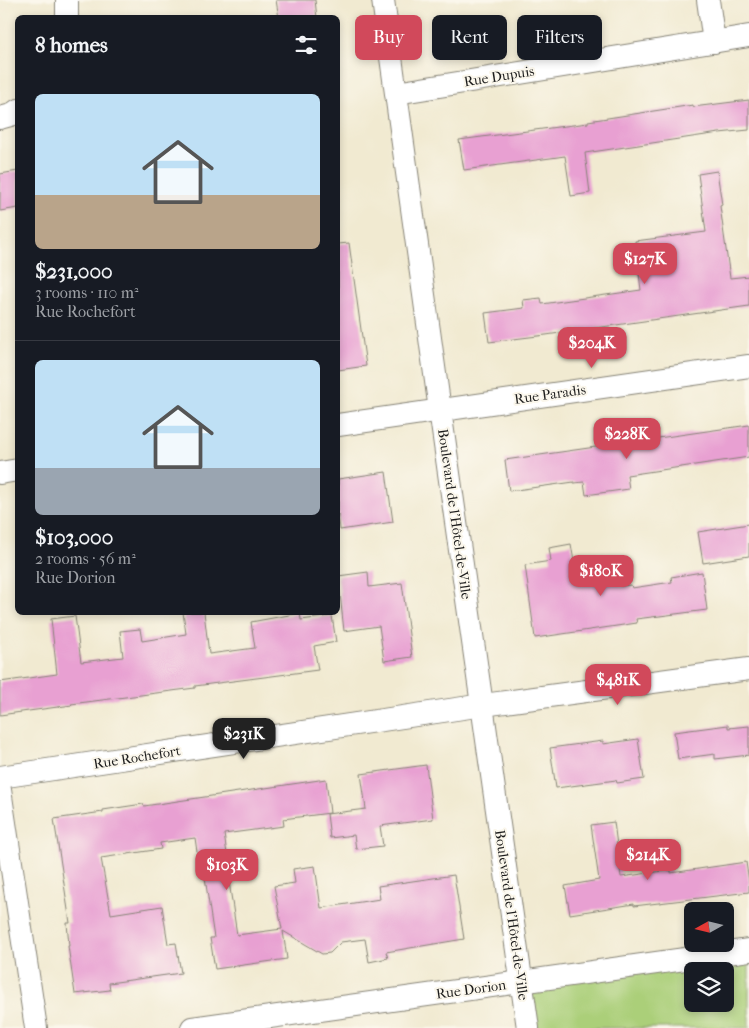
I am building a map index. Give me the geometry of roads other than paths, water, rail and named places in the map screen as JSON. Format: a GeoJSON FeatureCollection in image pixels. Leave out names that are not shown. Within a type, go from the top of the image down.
{"type":"FeatureCollection","features":[{"type":"Feature","properties":{"kind":"street"},"geometry":{"type":"LineString","coordinates":[[67,0],[67,15]]}},
{"type":"Feature","properties":{"kind":"street","name":"Boulevard de l'Hôtel-de-Ville"},"geometry":{"type":"LineString","coordinates":[[383,0],[528,1028]]}},
{"type":"Feature","properties":{"kind":"street"},"geometry":{"type":"LineString","coordinates":[[708,0],[714,42]]}},
{"type":"Feature","properties":{"kind":"street","name":"Rue Dupuis"},"geometry":{"type":"LineString","coordinates":[[396,93],[749,36]]}},
{"type":"Feature","properties":{"kind":"street"},"geometry":{"type":"LineString","coordinates":[[0,118],[15,112]]}},
{"type":"Feature","properties":{"kind":"street","name":"Rue Paradis"},"geometry":{"type":"LineString","coordinates":[[340,425],[749,366]]}},
{"type":"Feature","properties":{"kind":"street"},"geometry":{"type":"LineString","coordinates":[[0,473],[15,470]]}},
{"type":"Feature","properties":{"kind":"street"},"geometry":{"type":"LineString","coordinates":[[482,705],[749,669]]}},
{"type":"Feature","properties":{"kind":"street","name":"Rue Rochefort"},"geometry":{"type":"LineString","coordinates":[[0,777],[482,705]]}},
{"type":"Feature","properties":{"kind":"street"},"geometry":{"type":"LineString","coordinates":[[0,790],[36,1028]]}},
{"type":"Feature","properties":{"kind":"street","name":"Rue Dorion"},"geometry":{"type":"LineString","coordinates":[[192,1028],[227,1026],[749,950]]}}]}
